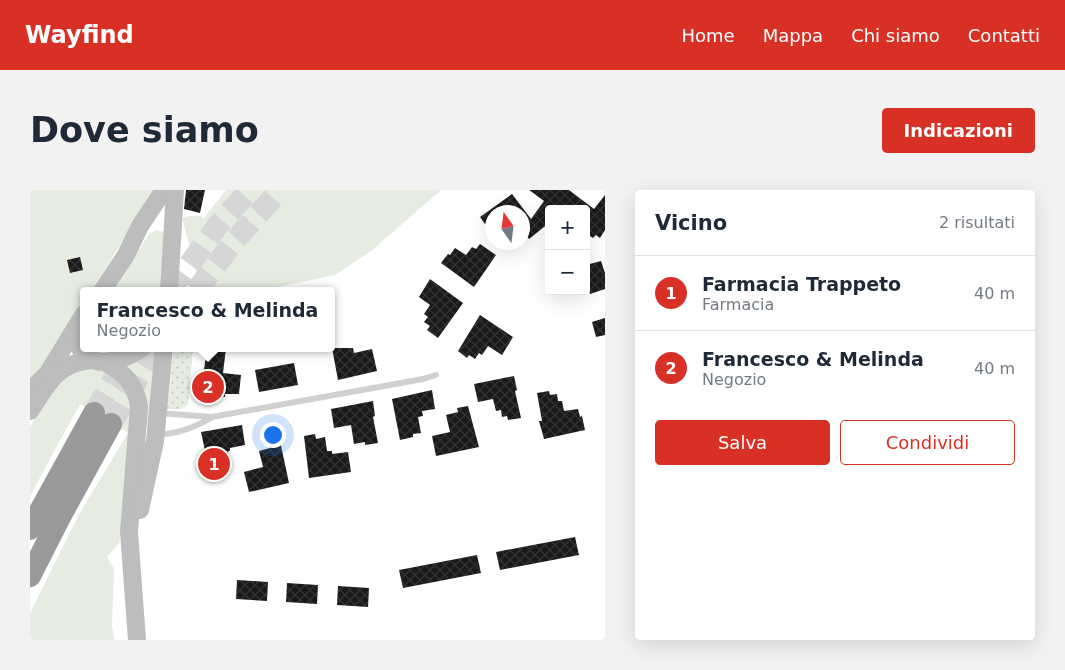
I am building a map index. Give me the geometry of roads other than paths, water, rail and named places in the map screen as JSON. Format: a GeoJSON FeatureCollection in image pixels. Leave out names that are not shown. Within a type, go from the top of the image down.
{"type":"FeatureCollection","features":[{"type":"Feature","properties":{"kind":"highway"},"geometry":{"type":"LineString","coordinates":[[30,529],[103,418],[60,517],[30,576]]}},
{"type":"Feature","properties":{"kind":"main road"},"geometry":{"type":"LineString","coordinates":[[126,255],[140,226],[164,190]]}},
{"type":"Feature","properties":{"kind":"main road"},"geometry":{"type":"LineString","coordinates":[[169,287],[175,190]]}},
{"type":"Feature","properties":{"kind":"main road"},"geometry":{"type":"LineString","coordinates":[[105,287],[126,255],[152,224],[163,224],[172,232]]}},
{"type":"Feature","properties":{"kind":"main road"},"geometry":{"type":"LineString","coordinates":[[30,391],[48,373],[80,321]]}},
{"type":"Feature","properties":{"kind":"main road"},"geometry":{"type":"LineString","coordinates":[[82,352],[122,372],[132,384],[138,398],[139,426],[129,532],[137,640]]}},
{"type":"Feature","properties":{"kind":"main road"},"geometry":{"type":"LineString","coordinates":[[30,411],[49,381],[60,370],[72,364],[126,358],[136,352]]}},
{"type":"Feature","properties":{"kind":"main road"},"geometry":{"type":"LineString","coordinates":[[133,570],[140,505],[156,434],[164,352]]}},
{"type":"Feature","properties":{"kind":"lane"},"geometry":{"type":"LineString","coordinates":[[158,412],[212,417],[423,379],[436,375]]}},
{"type":"Feature","properties":{"kind":"lane"},"geometry":{"type":"LineString","coordinates":[[139,426],[146,433],[164,434],[198,425],[212,417]]}},
{"type":"Feature","properties":{"kind":"tunnel"},"geometry":{"type":"LineString","coordinates":[[173,287],[218,225],[250,190]]}},
{"type":"Feature","properties":{"kind":"tunnel"},"geometry":{"type":"LineString","coordinates":[[199,287],[236,239],[280,190]]}},
{"type":"Feature","properties":{"kind":"tunnel"},"geometry":{"type":"LineString","coordinates":[[111,424],[154,352]]}},
{"type":"Feature","properties":{"kind":"tunnel"},"geometry":{"type":"LineString","coordinates":[[94,413],[129,353]]}},
{"type":"Feature","properties":{"kind":"place","name":"Francesco & Melinda"},"geometry":{"type":"Point","coordinates":[208,387]}},
{"type":"Feature","properties":{"kind":"place","name":"Farmacia Trappeto"},"geometry":{"type":"Point","coordinates":[214,464]}}]}
